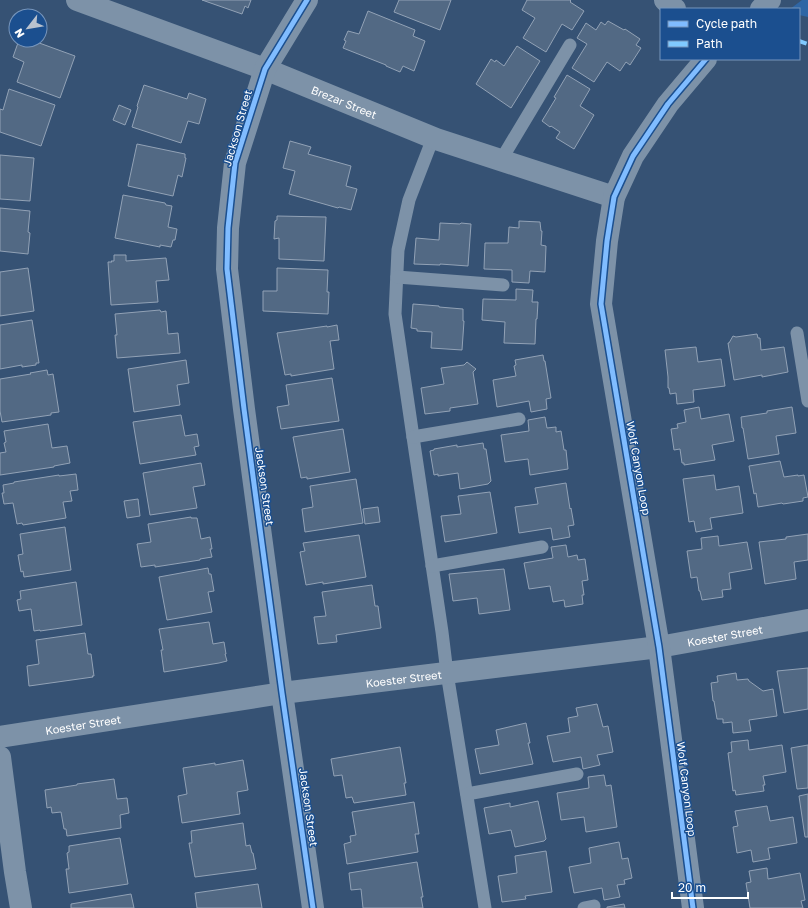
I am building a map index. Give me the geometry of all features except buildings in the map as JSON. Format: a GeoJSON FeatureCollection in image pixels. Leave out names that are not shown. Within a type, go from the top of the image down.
{"type":"FeatureCollection","features":[{"type":"Feature","properties":{"kind":"street","name":"Brezar Street"},"geometry":{"type":"LineString","coordinates":[[77,0],[265,69],[433,138],[614,196]]}},
{"type":"Feature","properties":{"kind":"street","name":"Jackson Street"},"geometry":{"type":"LineString","coordinates":[[307,0],[265,69],[235,163],[228,228],[227,269],[282,693],[313,908]]}},
{"type":"Feature","properties":{"kind":"street"},"geometry":{"type":"LineString","coordinates":[[665,0],[674,8]]}},
{"type":"Feature","properties":{"kind":"street"},"geometry":{"type":"LineString","coordinates":[[762,8],[770,0]]}},
{"type":"Feature","properties":{"kind":"street","name":"Wolf Canyon Loop"},"geometry":{"type":"LineString","coordinates":[[693,908],[659,647],[601,304],[607,241],[614,196],[633,156],[668,104],[705,60]]}},
{"type":"Feature","properties":{"kind":"street","name":"Koester Street"},"geometry":{"type":"LineString","coordinates":[[0,737],[282,693],[659,647],[808,620]]}},
{"type":"Feature","properties":{"kind":"street"},"geometry":{"type":"LineString","coordinates":[[0,757],[21,908]]}},
{"type":"Feature","properties":{"kind":"lane"},"geometry":{"type":"LineString","coordinates":[[501,160],[570,45]]}},
{"type":"Feature","properties":{"kind":"lane"},"geometry":{"type":"LineString","coordinates":[[433,138],[409,200],[398,250],[395,314],[447,673],[485,908]]}},
{"type":"Feature","properties":{"kind":"lane"},"geometry":{"type":"LineString","coordinates":[[397,277],[503,285]]}},
{"type":"Feature","properties":{"kind":"lane"},"geometry":{"type":"LineString","coordinates":[[797,333],[808,401]]}},
{"type":"Feature","properties":{"kind":"lane"},"geometry":{"type":"LineString","coordinates":[[412,437],[519,419]]}},
{"type":"Feature","properties":{"kind":"lane"},"geometry":{"type":"LineString","coordinates":[[432,566],[542,546]]}},
{"type":"Feature","properties":{"kind":"lane"},"geometry":{"type":"LineString","coordinates":[[467,794],[576,774]]}},
{"type":"Feature","properties":{"kind":"shaded area"},"geometry":{"type":"Polygon","coordinates":[[[802,0],[808,0],[808,17],[800,15],[800,8],[791,8],[802,0]]]}},
{"type":"Feature","properties":{"kind":"marked path"},"geometry":{"type":"LineString","coordinates":[[800,41],[808,44]]}},
{"type":"Feature","properties":{"kind":"cycle path"},"geometry":{"type":"LineString","coordinates":[[307,0],[265,69],[235,163],[228,228],[227,269],[282,693],[313,908]]}},
{"type":"Feature","properties":{"kind":"cycle path"},"geometry":{"type":"LineString","coordinates":[[693,908],[659,647],[601,304],[607,241],[614,197],[633,156],[668,104],[705,60]]}}]}
